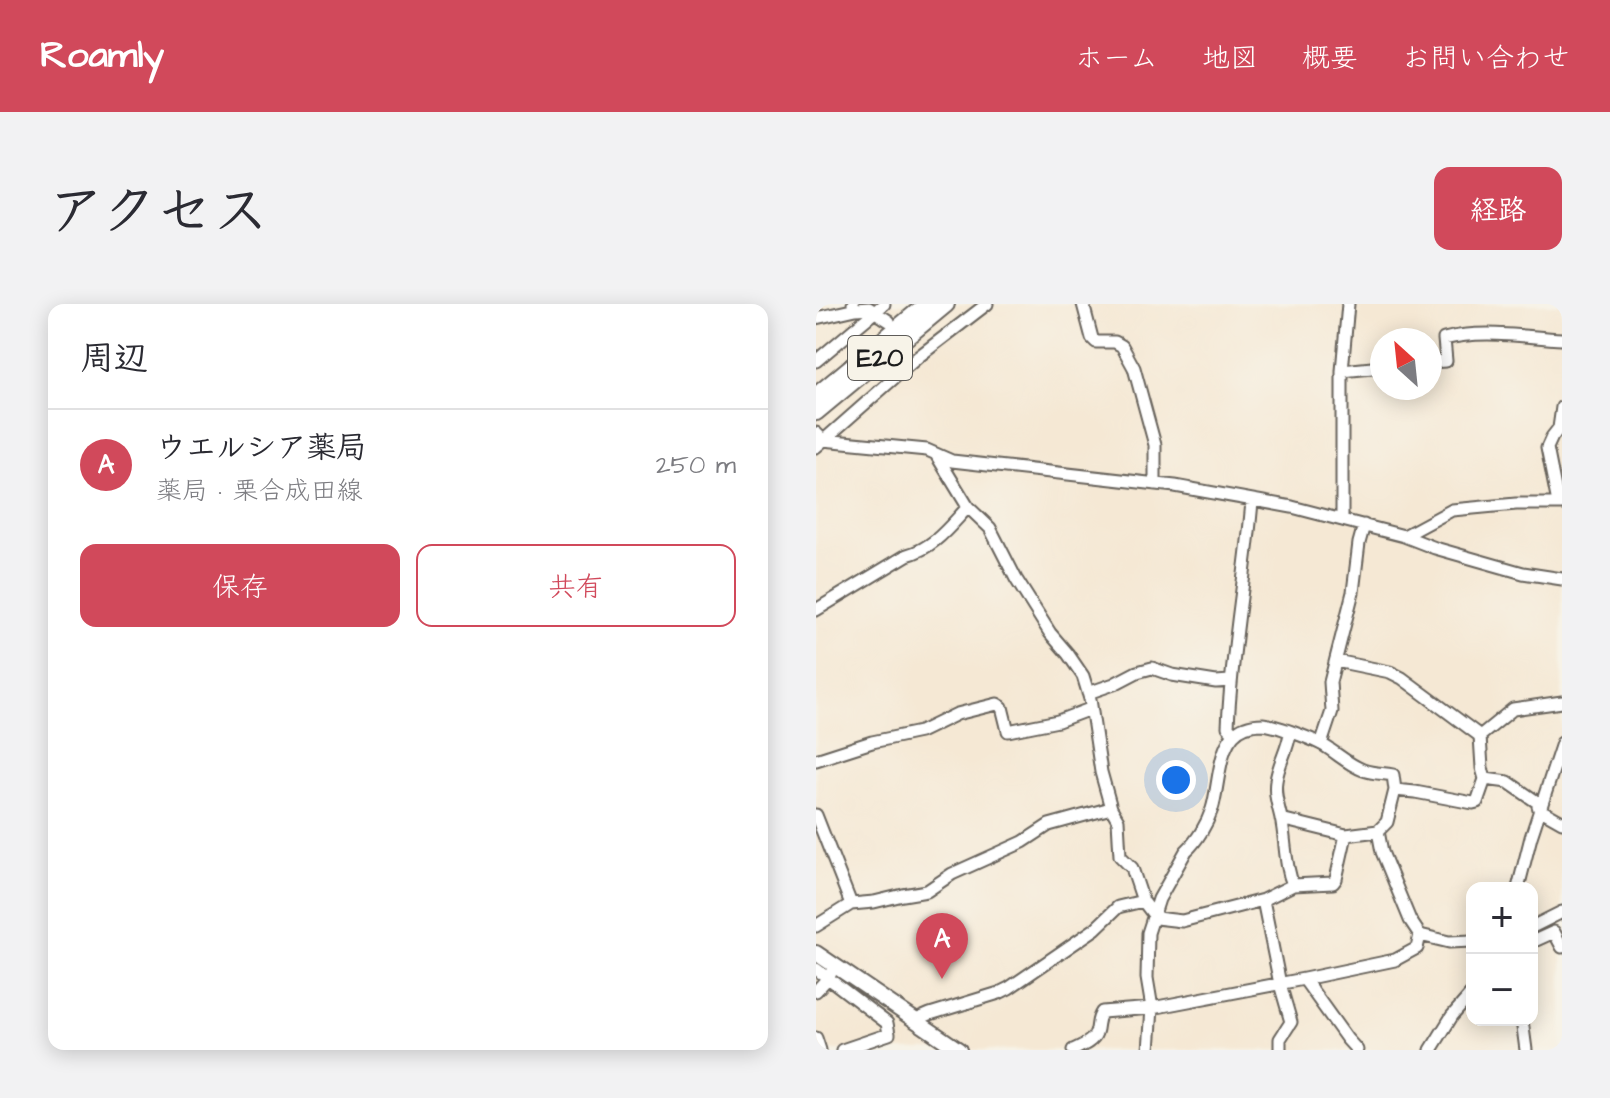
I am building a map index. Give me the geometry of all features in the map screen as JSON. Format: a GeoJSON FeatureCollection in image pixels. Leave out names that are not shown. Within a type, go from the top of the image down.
{"type":"FeatureCollection","features":[{"type":"Feature","properties":{"kind":"highway","name":"E20"},"geometry":{"type":"LineString","coordinates":[[816,396],[927,304]]}},
{"type":"Feature","properties":{"kind":"highway","name":"E20"},"geometry":{"type":"LineString","coordinates":[[816,412],[946,304]]}},
{"type":"Feature","properties":{"kind":"main road"},"geometry":{"type":"LineString","coordinates":[[816,953],[831,972],[916,1020],[959,1050]]}},
{"type":"Feature","properties":{"kind":"street"},"geometry":{"type":"LineString","coordinates":[[818,440],[914,352],[987,304]]}},
{"type":"Feature","properties":{"kind":"street"},"geometry":{"type":"LineString","coordinates":[[1083,304],[1092,338],[1096,342],[1115,342],[1122,346],[1134,368],[1155,445],[1155,484]]}},
{"type":"Feature","properties":{"kind":"street"},"geometry":{"type":"LineString","coordinates":[[1342,518],[1342,371],[1348,304]]}},
{"type":"Feature","properties":{"kind":"street"},"geometry":{"type":"LineString","coordinates":[[816,318],[854,307],[880,307]]}},
{"type":"Feature","properties":{"kind":"street"},"geometry":{"type":"LineString","coordinates":[[880,307],[889,321]]}},
{"type":"Feature","properties":{"kind":"street"},"geometry":{"type":"LineString","coordinates":[[816,361],[880,307]]}},
{"type":"Feature","properties":{"kind":"street"},"geometry":{"type":"LineString","coordinates":[[1442,361],[1446,361],[1444,339],[1458,335],[1499,333],[1562,339]]}},
{"type":"Feature","properties":{"kind":"street"},"geometry":{"type":"LineString","coordinates":[[1342,371],[1370,368]]}},
{"type":"Feature","properties":{"kind":"street"},"geometry":{"type":"LineString","coordinates":[[1404,536],[1452,510],[1516,504],[1560,504],[1547,448],[1559,428],[1562,407]]}},
{"type":"Feature","properties":{"kind":"street"},"geometry":{"type":"LineString","coordinates":[[818,440],[927,450],[952,461],[1175,486],[1292,507],[1404,536],[1473,560],[1562,579]]}},
{"type":"Feature","properties":{"kind":"street"},"geometry":{"type":"LineString","coordinates":[[937,456],[968,507],[990,528],[1041,620],[1083,676],[1101,772],[1111,808],[1118,820],[1120,856],[1132,868],[1143,901],[1156,918],[1182,921],[1263,900],[1293,885],[1333,883],[1346,835]]}},
{"type":"Feature","properties":{"kind":"street"},"geometry":{"type":"LineString","coordinates":[[1234,733],[1228,727],[1230,681],[1252,501]]}},
{"type":"Feature","properties":{"kind":"street"},"geometry":{"type":"LineString","coordinates":[[816,610],[907,555],[934,544],[968,507]]}},
{"type":"Feature","properties":{"kind":"street"},"geometry":{"type":"LineString","coordinates":[[1321,744],[1332,711],[1330,682],[1353,592],[1364,525]]}},
{"type":"Feature","properties":{"kind":"street"},"geometry":{"type":"LineString","coordinates":[[1336,661],[1390,672],[1402,678],[1480,736],[1485,779],[1479,799],[1473,803],[1395,790]]}},
{"type":"Feature","properties":{"kind":"street"},"geometry":{"type":"LineString","coordinates":[[1088,693],[1152,668],[1172,675],[1216,682],[1230,681]]}},
{"type":"Feature","properties":{"kind":"street"},"geometry":{"type":"LineString","coordinates":[[1480,736],[1513,709],[1562,702]]}},
{"type":"Feature","properties":{"kind":"street"},"geometry":{"type":"LineString","coordinates":[[816,760],[872,742],[920,732],[957,714],[997,704],[1002,707],[1008,731],[1058,721],[1090,709]]}},
{"type":"Feature","properties":{"kind":"street"},"geometry":{"type":"LineString","coordinates":[[1149,1050],[1152,1008],[1147,978],[1148,933],[1159,899],[1211,812],[1230,737],[1244,727],[1260,724],[1321,744],[1364,770],[1393,775],[1395,790],[1387,822],[1378,831],[1346,835],[1281,819]]}},
{"type":"Feature","properties":{"kind":"street"},"geometry":{"type":"LineString","coordinates":[[1290,733],[1275,783],[1287,871],[1293,885]]}},
{"type":"Feature","properties":{"kind":"street"},"geometry":{"type":"LineString","coordinates":[[1520,882],[1539,809],[1557,775],[1562,743]]}},
{"type":"Feature","properties":{"kind":"street"},"geometry":{"type":"LineString","coordinates":[[1485,779],[1508,782],[1537,802],[1539,809],[1562,822]]}},
{"type":"Feature","properties":{"kind":"street"},"geometry":{"type":"LineString","coordinates":[[816,926],[851,904],[927,891],[952,874],[1023,842],[1049,825],[1111,808]]}},
{"type":"Feature","properties":{"kind":"street"},"geometry":{"type":"LineString","coordinates":[[816,815],[851,904]]}},
{"type":"Feature","properties":{"kind":"street"},"geometry":{"type":"LineString","coordinates":[[1378,831],[1382,852],[1410,920],[1420,935],[1449,942],[1466,941]]}},
{"type":"Feature","properties":{"kind":"street"},"geometry":{"type":"LineString","coordinates":[[1263,900],[1291,1022],[1280,1039],[1280,1050]]}},
{"type":"Feature","properties":{"kind":"street"},"geometry":{"type":"LineString","coordinates":[[916,1020],[1009,988],[1095,929],[1118,907],[1143,901]]}},
{"type":"Feature","properties":{"kind":"street"},"geometry":{"type":"LineString","coordinates":[[1538,924],[1562,912]]}},
{"type":"Feature","properties":{"kind":"street"},"geometry":{"type":"LineString","coordinates":[[1538,939],[1554,932],[1562,947]]}},
{"type":"Feature","properties":{"kind":"street"},"geometry":{"type":"LineString","coordinates":[[1073,1050],[1092,1039],[1102,1012],[1152,1008],[1395,960],[1417,948],[1420,935]]}},
{"type":"Feature","properties":{"kind":"street"},"geometry":{"type":"LineString","coordinates":[[816,969],[831,972],[887,1023],[889,1034],[842,1050]]}},
{"type":"Feature","properties":{"kind":"street"},"geometry":{"type":"LineString","coordinates":[[816,991],[831,972]]}},
{"type":"Feature","properties":{"kind":"street"},"geometry":{"type":"LineString","coordinates":[[1304,979],[1357,1050]]}},
{"type":"Feature","properties":{"kind":"street"},"geometry":{"type":"LineString","coordinates":[[1431,1050],[1466,1000]]}},
{"type":"Feature","properties":{"kind":"street"},"geometry":{"type":"LineString","coordinates":[[1523,1026],[1526,1050]]}},
{"type":"Feature","properties":{"kind":"street"},"geometry":{"type":"LineString","coordinates":[[816,1038],[820,1050]]}},
{"type":"Feature","properties":{"kind":"place","name":"ウエルシア薬局"},"geometry":{"type":"Point","coordinates":[942,979]}}]}
